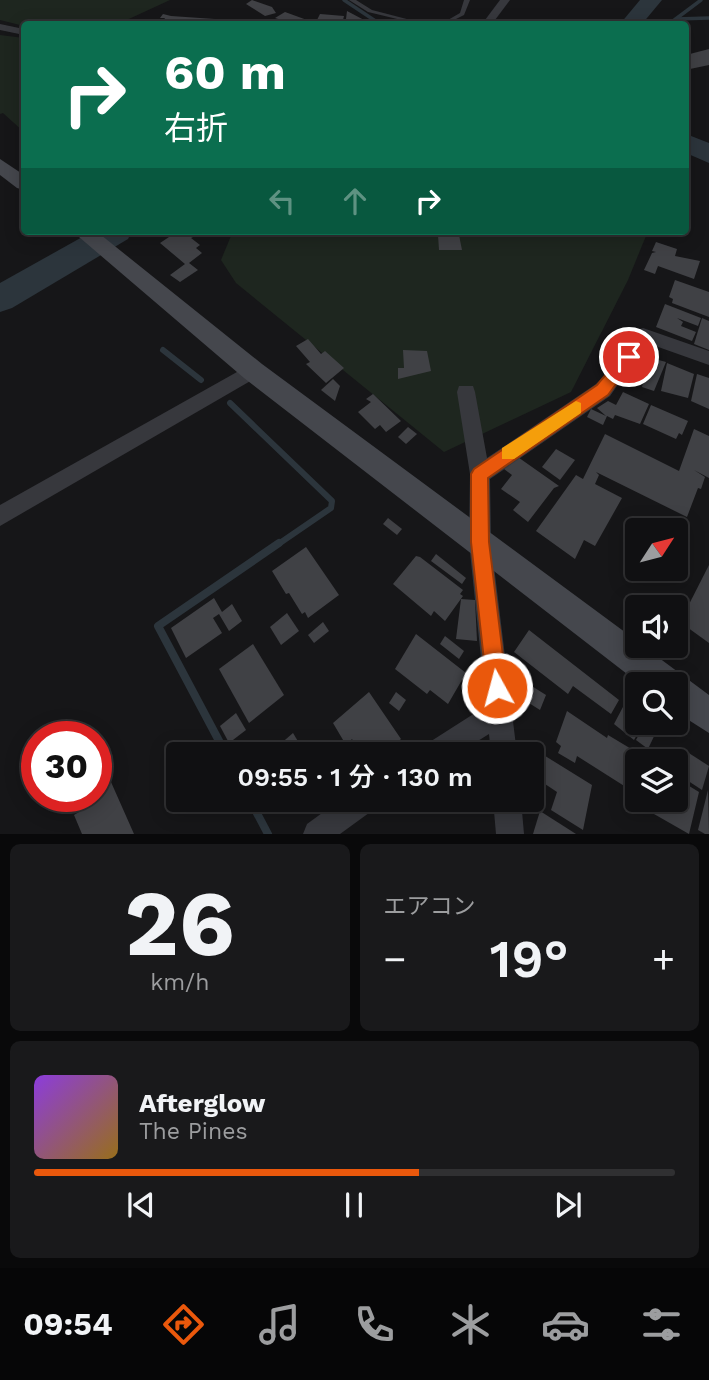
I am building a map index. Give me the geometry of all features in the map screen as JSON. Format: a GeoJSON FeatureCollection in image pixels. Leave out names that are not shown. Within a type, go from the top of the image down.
{"type":"FeatureCollection","features":[{"type":"Feature","properties":{"kind":"street"},"geometry":{"type":"LineString","coordinates":[[489,21],[505,0]]}},
{"type":"Feature","properties":{"kind":"street"},"geometry":{"type":"LineString","coordinates":[[0,27],[21,31]]}},
{"type":"Feature","properties":{"kind":"street"},"geometry":{"type":"LineString","coordinates":[[0,165],[21,182]]}},
{"type":"Feature","properties":{"kind":"street"},"geometry":{"type":"LineString","coordinates":[[87,235],[253,371],[651,672]]}},
{"type":"Feature","properties":{"kind":"street"},"geometry":{"type":"LineString","coordinates":[[480,474],[603,390],[614,379],[643,335],[709,358]]}},
{"type":"Feature","properties":{"kind":"street"},"geometry":{"type":"LineString","coordinates":[[0,516],[253,371]]}},
{"type":"Feature","properties":{"kind":"street"},"geometry":{"type":"LineString","coordinates":[[466,392],[480,474],[480,542],[502,742]]}},
{"type":"Feature","properties":{"kind":"street"},"geometry":{"type":"LineString","coordinates":[[688,700],[709,716]]}},
{"type":"Feature","properties":{"kind":"street"},"geometry":{"type":"LineString","coordinates":[[453,742],[500,712]]}},
{"type":"Feature","properties":{"kind":"street"},"geometry":{"type":"LineString","coordinates":[[317,834],[347,812]]}},
{"type":"Feature","properties":{"kind":"street"},"geometry":{"type":"LineString","coordinates":[[509,812],[510,834]]}},
{"type":"Feature","properties":{"kind":"lane"},"geometry":{"type":"LineString","coordinates":[[352,0],[370,11],[412,21]]}},
{"type":"Feature","properties":{"kind":"lane"},"geometry":{"type":"LineString","coordinates":[[449,21],[461,15],[467,0]]}},
{"type":"Feature","properties":{"kind":"shaded area"},"geometry":{"type":"Polygon","coordinates":[[[0,0],[170,0],[124,21],[21,21],[21,25],[0,20],[0,0]]]}},
{"type":"Feature","properties":{"kind":"shaded area"},"geometry":{"type":"Polygon","coordinates":[[[0,35],[21,38],[21,129],[3,113],[0,114],[0,35]]]}},
{"type":"Feature","properties":{"kind":"shaded area"},"geometry":{"type":"Polygon","coordinates":[[[231,235],[646,235],[628,280],[571,392],[444,452],[236,283],[221,260],[231,235]]]}},
{"type":"Feature","properties":{"kind":"building"},"geometry":{"type":"Polygon","coordinates":[[[252,0],[272,7],[276,13],[265,16],[246,4],[252,0]]]}},
{"type":"Feature","properties":{"kind":"building"},"geometry":{"type":"Polygon","coordinates":[[[347,11],[366,21],[349,21],[346,19],[347,11]]]}},
{"type":"Feature","properties":{"kind":"building"},"geometry":{"type":"Polygon","coordinates":[[[285,12],[308,21],[284,21],[275,18],[285,12]]]}},
{"type":"Feature","properties":{"kind":"building"},"geometry":{"type":"Polygon","coordinates":[[[163,14],[215,19],[163,21],[165,18],[160,18],[163,14]]]}},
{"type":"Feature","properties":{"kind":"building"},"geometry":{"type":"Polygon","coordinates":[[[320,14],[344,16],[343,21],[316,21],[320,14]]]}},
{"type":"Feature","properties":{"kind":"building"},"geometry":{"type":"Polygon","coordinates":[[[709,49],[709,65],[690,69],[689,54],[709,49]]]}},
{"type":"Feature","properties":{"kind":"building"},"geometry":{"type":"Polygon","coordinates":[[[164,235],[190,235],[200,245],[196,248],[202,253],[189,263],[198,270],[180,282],[170,275],[185,264],[160,243],[169,237],[164,235]]]}},
{"type":"Feature","properties":{"kind":"building"},"geometry":{"type":"Polygon","coordinates":[[[438,235],[459,235],[462,250],[439,250],[438,235]]]}},
{"type":"Feature","properties":{"kind":"building"},"geometry":{"type":"Polygon","coordinates":[[[656,242],[677,249],[675,256],[700,261],[694,279],[658,266],[655,274],[644,270],[652,253],[656,252],[652,251],[656,242]]]}},
{"type":"Feature","properties":{"kind":"building"},"geometry":{"type":"Polygon","coordinates":[[[675,280],[709,292],[709,317],[672,303],[673,299],[669,297],[675,280]]]}},
{"type":"Feature","properties":{"kind":"building"},"geometry":{"type":"Polygon","coordinates":[[[665,304],[701,318],[698,326],[677,318],[683,322],[681,326],[696,332],[692,341],[656,327],[665,304]]]}},
{"type":"Feature","properties":{"kind":"building"},"geometry":{"type":"Polygon","coordinates":[[[702,318],[709,321],[709,350],[694,344],[702,318]]]}},
{"type":"Feature","properties":{"kind":"building"},"geometry":{"type":"Polygon","coordinates":[[[308,339],[321,354],[325,351],[344,368],[326,383],[306,364],[310,362],[296,346],[308,339]]]}},
{"type":"Feature","properties":{"kind":"building"},"geometry":{"type":"Polygon","coordinates":[[[403,350],[427,351],[431,371],[398,379],[398,368],[404,368],[403,350]]]}},
{"type":"Feature","properties":{"kind":"building"},"geometry":{"type":"Polygon","coordinates":[[[644,356],[666,362],[654,391],[642,387],[644,379],[634,375],[644,356]]]}},
{"type":"Feature","properties":{"kind":"building"},"geometry":{"type":"Polygon","coordinates":[[[667,363],[694,374],[688,398],[661,391],[667,363]]]}},
{"type":"Feature","properties":{"kind":"building"},"geometry":{"type":"Polygon","coordinates":[[[697,374],[709,378],[709,409],[691,401],[697,374]]]}},
{"type":"Feature","properties":{"kind":"building"},"geometry":{"type":"Polygon","coordinates":[[[333,379],[340,386],[335,401],[321,390],[333,379]]]}},
{"type":"Feature","properties":{"kind":"building"},"geometry":{"type":"Polygon","coordinates":[[[623,392],[649,404],[640,424],[615,415],[613,419],[607,416],[603,425],[587,417],[591,409],[606,416],[597,408],[608,401],[616,405],[623,392]]]}},
{"type":"Feature","properties":{"kind":"building"},"geometry":{"type":"Polygon","coordinates":[[[373,394],[401,421],[386,432],[380,425],[375,429],[358,412],[371,402],[366,399],[373,394]]]}},
{"type":"Feature","properties":{"kind":"building"},"geometry":{"type":"Polygon","coordinates":[[[651,405],[688,421],[682,435],[679,433],[676,439],[643,424],[651,405]]]}},
{"type":"Feature","properties":{"kind":"building"},"geometry":{"type":"Polygon","coordinates":[[[408,427],[417,434],[406,444],[398,437],[408,427]]]}},
{"type":"Feature","properties":{"kind":"building"},"geometry":{"type":"Polygon","coordinates":[[[694,429],[709,436],[709,478],[694,470],[705,477],[687,517],[596,472],[599,475],[595,484],[622,498],[595,546],[584,540],[575,559],[536,531],[576,475],[583,479],[605,434],[679,471],[694,429]]]}},
{"type":"Feature","properties":{"kind":"building"},"geometry":{"type":"Polygon","coordinates":[[[556,449],[575,460],[560,480],[542,467],[556,449]]]}},
{"type":"Feature","properties":{"kind":"building"},"geometry":{"type":"Polygon","coordinates":[[[515,455],[559,486],[554,488],[528,522],[513,510],[520,502],[501,489],[512,475],[504,469],[515,455]]]}},
{"type":"Feature","properties":{"kind":"building"},"geometry":{"type":"Polygon","coordinates":[[[388,518],[402,529],[397,535],[383,524],[388,518]]]}},
{"type":"Feature","properties":{"kind":"building"},"geometry":{"type":"Polygon","coordinates":[[[306,547],[339,595],[308,618],[305,612],[302,614],[289,593],[286,594],[272,571],[306,547]]]}},
{"type":"Feature","properties":{"kind":"building"},"geometry":{"type":"Polygon","coordinates":[[[436,554],[466,578],[462,584],[431,561],[436,554]]]}},
{"type":"Feature","properties":{"kind":"building"},"geometry":{"type":"Polygon","coordinates":[[[416,556],[463,590],[460,594],[463,596],[445,621],[434,611],[431,616],[393,584],[416,556]]]}},
{"type":"Feature","properties":{"kind":"building"},"geometry":{"type":"Polygon","coordinates":[[[709,565],[709,643],[688,628],[688,606],[709,565]]]}},
{"type":"Feature","properties":{"kind":"building"},"geometry":{"type":"Polygon","coordinates":[[[214,598],[222,612],[232,604],[242,621],[229,631],[219,614],[213,618],[222,633],[186,658],[171,628],[214,598]]]}},
{"type":"Feature","properties":{"kind":"building"},"geometry":{"type":"Polygon","coordinates":[[[461,599],[475,600],[477,641],[456,639],[461,599]]]}},
{"type":"Feature","properties":{"kind":"building"},"geometry":{"type":"Polygon","coordinates":[[[287,613],[299,631],[281,645],[270,627],[287,613]]]}},
{"type":"Feature","properties":{"kind":"building"},"geometry":{"type":"Polygon","coordinates":[[[323,622],[329,631],[314,643],[308,635],[323,622]]]}},
{"type":"Feature","properties":{"kind":"building"},"geometry":{"type":"Polygon","coordinates":[[[529,630],[619,700],[611,714],[573,686],[568,694],[514,652],[529,630]]]}},
{"type":"Feature","properties":{"kind":"building"},"geometry":{"type":"Polygon","coordinates":[[[416,634],[466,673],[448,704],[430,690],[427,694],[395,669],[416,634]]]}},
{"type":"Feature","properties":{"kind":"building"},"geometry":{"type":"Polygon","coordinates":[[[445,636],[464,651],[459,659],[440,644],[445,636]]]}},
{"type":"Feature","properties":{"kind":"building"},"geometry":{"type":"Polygon","coordinates":[[[253,644],[284,695],[249,723],[219,669],[253,644]]]}},
{"type":"Feature","properties":{"kind":"building"},"geometry":{"type":"Polygon","coordinates":[[[519,678],[546,695],[540,710],[513,693],[519,678]]]}},
{"type":"Feature","properties":{"kind":"building"},"geometry":{"type":"Polygon","coordinates":[[[369,692],[401,739],[398,742],[354,742],[352,739],[344,742],[333,723],[369,692]]]}},
{"type":"Feature","properties":{"kind":"building"},"geometry":{"type":"Polygon","coordinates":[[[396,692],[406,700],[399,711],[389,703],[396,692]]]}},
{"type":"Feature","properties":{"kind":"building"},"geometry":{"type":"Polygon","coordinates":[[[624,705],[625,733],[614,724],[624,705]]]}},
{"type":"Feature","properties":{"kind":"building"},"geometry":{"type":"Polygon","coordinates":[[[567,711],[607,738],[608,735],[631,749],[625,749],[625,786],[577,756],[575,763],[558,753],[561,746],[556,742],[567,711]]]}},
{"type":"Feature","properties":{"kind":"building"},"geometry":{"type":"Polygon","coordinates":[[[236,713],[246,730],[228,742],[220,726],[236,713]]]}},
{"type":"Feature","properties":{"kind":"building"},"geometry":{"type":"Polygon","coordinates":[[[293,733],[298,742],[283,742],[293,733]]]}},
{"type":"Feature","properties":{"kind":"building"},"geometry":{"type":"Polygon","coordinates":[[[639,735],[655,735],[648,749],[636,740],[639,735]]]}},
{"type":"Feature","properties":{"kind":"building"},"geometry":{"type":"Polygon","coordinates":[[[688,752],[709,766],[702,790],[688,781],[688,752]]]}},
{"type":"Feature","properties":{"kind":"building"},"geometry":{"type":"Polygon","coordinates":[[[544,755],[592,785],[583,830],[551,810],[557,792],[544,783],[544,755]]]}},
{"type":"Feature","properties":{"kind":"building"},"geometry":{"type":"Polygon","coordinates":[[[112,784],[134,834],[82,834],[74,815],[79,812],[112,812],[112,784]]]}},
{"type":"Feature","properties":{"kind":"building"},"geometry":{"type":"Polygon","coordinates":[[[688,785],[699,792],[689,834],[650,812],[688,812],[688,785]]]}},
{"type":"Feature","properties":{"kind":"building"},"geometry":{"type":"Polygon","coordinates":[[[708,790],[709,834],[705,834],[698,830],[708,790]]]}},
{"type":"Feature","properties":{"kind":"building"},"geometry":{"type":"Polygon","coordinates":[[[542,812],[576,834],[533,834],[542,812]]]}},
{"type":"Feature","properties":{"kind":"waterway"},"geometry":{"type":"LineString","coordinates":[[344,0],[376,21]]}},
{"type":"Feature","properties":{"kind":"waterway"},"geometry":{"type":"LineString","coordinates":[[634,21],[651,0]]}},
{"type":"Feature","properties":{"kind":"waterway"},"geometry":{"type":"LineString","coordinates":[[673,21],[701,0]]}},
{"type":"Feature","properties":{"kind":"waterway"},"geometry":{"type":"LineString","coordinates":[[676,19],[709,18]]}},
{"type":"Feature","properties":{"kind":"waterway"},"geometry":{"type":"LineString","coordinates":[[689,144],[709,154]]}},
{"type":"Feature","properties":{"kind":"waterway"},"geometry":{"type":"LineString","coordinates":[[0,299],[110,235]]}},
{"type":"Feature","properties":{"kind":"waterway"},"geometry":{"type":"LineString","coordinates":[[163,350],[201,380]]}},
{"type":"Feature","properties":{"kind":"waterway"},"geometry":{"type":"LineString","coordinates":[[230,403],[332,501],[331,508],[277,545]]}},
{"type":"Feature","properties":{"kind":"waterway"},"geometry":{"type":"LineString","coordinates":[[220,742],[158,626],[279,543]]}},
{"type":"Feature","properties":{"kind":"waterway"},"geometry":{"type":"LineString","coordinates":[[256,812],[268,834]]}},
{"type":"Feature","properties":{"kind":"slow traffic"},"geometry":{"type":"LineString","coordinates":[[508,453],[576,408]]}},
{"type":"Feature","properties":{"kind":"route"},"geometry":{"type":"LineString","coordinates":[[497,688],[480,542],[480,474],[603,390],[629,357]]}}]}
